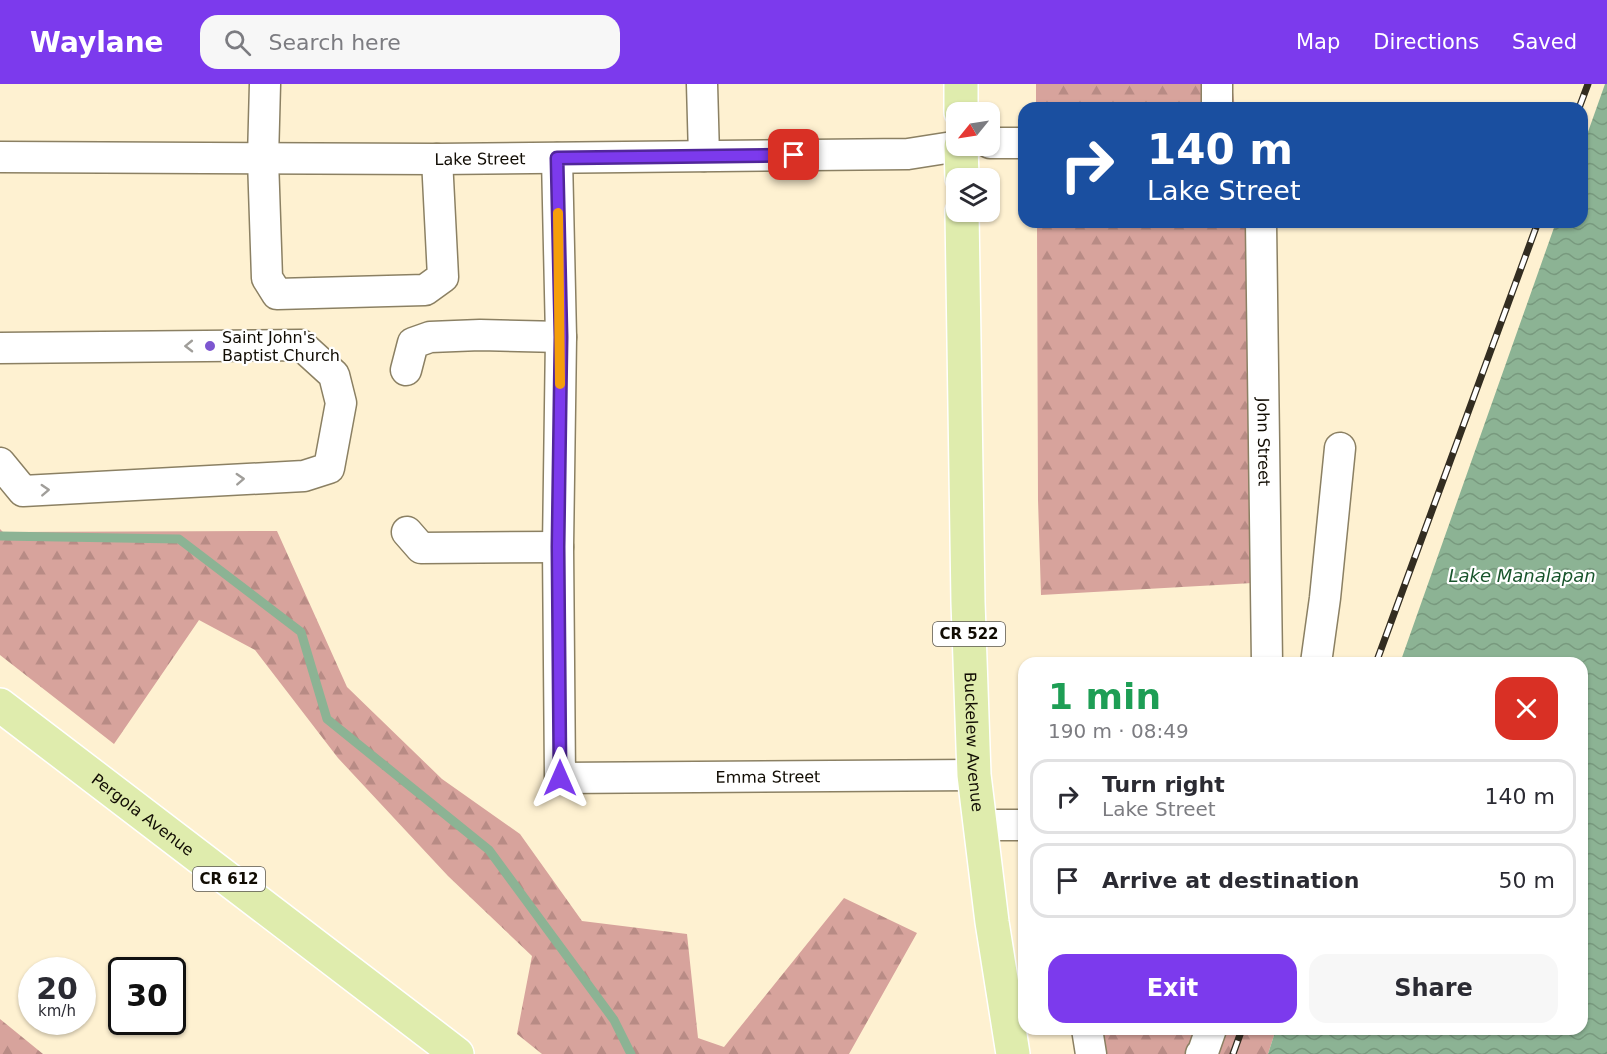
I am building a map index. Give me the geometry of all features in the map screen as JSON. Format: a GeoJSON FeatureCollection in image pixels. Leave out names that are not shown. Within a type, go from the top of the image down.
{"type":"FeatureCollection","features":[{"type":"Feature","properties":{"kind":"main road"},"geometry":{"type":"LineString","coordinates":[[961,84],[961,102]]}},
{"type":"Feature","properties":{"kind":"main road","name":"Buckelew Avenue"},"geometry":{"type":"LineString","coordinates":[[962,222],[968,590],[974,775],[992,922],[1016,1019],[1013,1054]]}},
{"type":"Feature","properties":{"kind":"main road","name":"Pergola Avenue"},"geometry":{"type":"LineString","coordinates":[[0,705],[457,1054]]}},
{"type":"Feature","properties":{"kind":"street"},"geometry":{"type":"LineString","coordinates":[[265,84],[263,159],[267,278],[277,294],[425,290],[443,277],[437,159]]}},
{"type":"Feature","properties":{"kind":"street"},"geometry":{"type":"LineString","coordinates":[[702,84],[704,156]]}},
{"type":"Feature","properties":{"kind":"street"},"geometry":{"type":"LineString","coordinates":[[1217,84],[1217,102]]}},
{"type":"Feature","properties":{"kind":"street"},"geometry":{"type":"LineString","coordinates":[[1000,143],[1018,143]]}},
{"type":"Feature","properties":{"kind":"street","name":"Lake Street"},"geometry":{"type":"LineString","coordinates":[[0,157],[557,158],[908,154],[946,148]]}},
{"type":"Feature","properties":{"kind":"street"},"geometry":{"type":"LineString","coordinates":[[407,532],[421,548],[558,547],[561,337],[557,158]]}},
{"type":"Feature","properties":{"kind":"street","name":"John Street"},"geometry":{"type":"LineString","coordinates":[[1260,228],[1267,657]]}},
{"type":"Feature","properties":{"kind":"street"},"geometry":{"type":"LineString","coordinates":[[406,369],[413,343],[430,337],[480,335],[561,337]]}},
{"type":"Feature","properties":{"kind":"street"},"geometry":{"type":"LineString","coordinates":[[0,348],[301,345],[334,375],[341,404],[329,468],[304,476],[23,491],[0,463]]}},
{"type":"Feature","properties":{"kind":"street"},"geometry":{"type":"LineString","coordinates":[[1317,657],[1340,448]]}},
{"type":"Feature","properties":{"kind":"street","name":"Emma Street"},"geometry":{"type":"LineString","coordinates":[[558,547],[560,778],[974,775]]}},
{"type":"Feature","properties":{"kind":"street"},"geometry":{"type":"LineString","coordinates":[[980,825],[1018,825]]}},
{"type":"Feature","properties":{"kind":"street"},"geometry":{"type":"LineString","coordinates":[[1088,1035],[1091,1054]]}},
{"type":"Feature","properties":{"kind":"street"},"geometry":{"type":"LineString","coordinates":[[1201,1054],[1209,1035]]}},
{"type":"Feature","properties":{"kind":"green space"},"geometry":{"type":"Polygon","coordinates":[[[1036,84],[1232,84],[1234,102],[1036,102],[1036,84]]]}},
{"type":"Feature","properties":{"kind":"green space"},"geometry":{"type":"Polygon","coordinates":[[[1037,228],[1249,228],[1270,582],[1041,595],[1038,500],[1037,228]]]}},
{"type":"Feature","properties":{"kind":"green space"},"geometry":{"type":"Polygon","coordinates":[[[0,529],[3,532],[277,531],[347,687],[442,779],[520,834],[582,921],[687,934],[698,1038],[724,1047],[844,898],[917,933],[849,1054],[542,1054],[517,1034],[532,956],[448,876],[338,758],[255,650],[199,620],[114,744],[0,655],[0,529]]]}},
{"type":"Feature","properties":{"kind":"green space"},"geometry":{"type":"Polygon","coordinates":[[[0,1019],[43,1054],[0,1054],[0,1019]]]}},
{"type":"Feature","properties":{"kind":"green space"},"geometry":{"type":"Polygon","coordinates":[[[1085,1035],[1274,1035],[1268,1054],[1088,1054],[1085,1035]]]}},
{"type":"Feature","properties":{"kind":"water","name":"Lake Manalapan"},"geometry":{"type":"Polygon","coordinates":[[[1605,84],[1607,84],[1607,1054],[1268,1054],[1274,1035],[1588,1035],[1588,657],[1402,657],[1554,228],[1588,228],[1588,132],[1605,84]]]}},
{"type":"Feature","properties":{"kind":"waterway"},"geometry":{"type":"LineString","coordinates":[[0,536],[179,539],[301,632],[327,719],[489,850],[614,1020],[631,1054]]}},
{"type":"Feature","properties":{"kind":"railway"},"geometry":{"type":"LineString","coordinates":[[1581,102],[1588,84]]}},
{"type":"Feature","properties":{"kind":"railway"},"geometry":{"type":"LineString","coordinates":[[1378,657],[1536,228]]}},
{"type":"Feature","properties":{"kind":"railway"},"geometry":{"type":"LineString","coordinates":[[1233,1054],[1240,1035]]}},
{"type":"Feature","properties":{"kind":"slow traffic"},"geometry":{"type":"LineString","coordinates":[[558,213],[560,384]]}},
{"type":"Feature","properties":{"kind":"place","name":"Saint John's Baptist Church"},"geometry":{"type":"Point","coordinates":[210,346]}},
{"type":"Feature","properties":{"kind":"route"},"geometry":{"type":"LineString","coordinates":[[560,778],[558,547],[561,337],[557,158],[794,155]]}}]}
